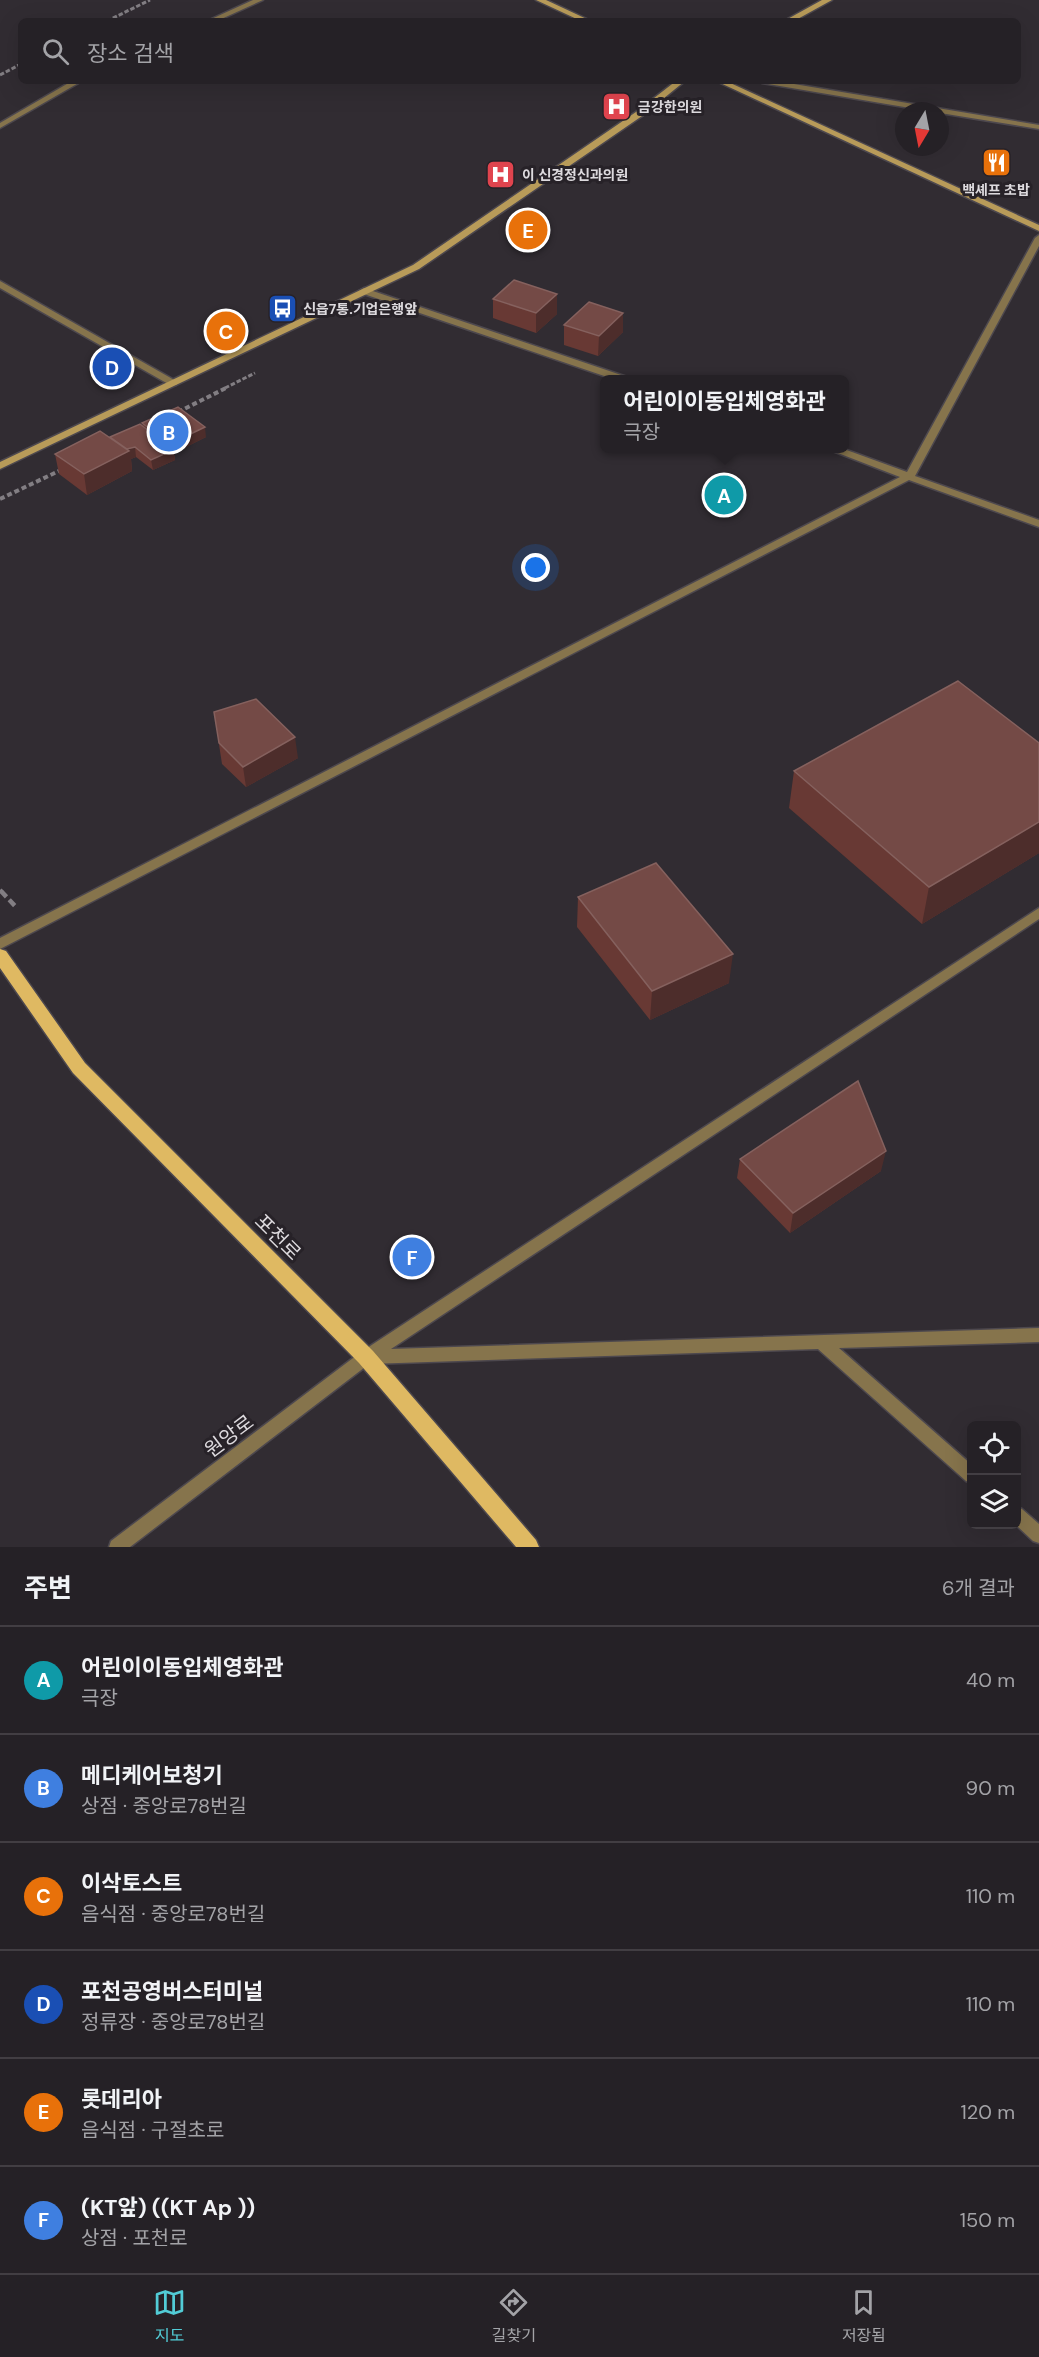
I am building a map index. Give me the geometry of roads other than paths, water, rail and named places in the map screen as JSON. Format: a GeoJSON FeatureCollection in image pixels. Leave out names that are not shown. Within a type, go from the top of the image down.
{"type":"FeatureCollection","features":[{"type":"Feature","properties":{"kind":"main road","name":"포천로"},"geometry":{"type":"LineString","coordinates":[[0,955],[79,1068],[366,1358],[529,1547]]}},
{"type":"Feature","properties":{"kind":"street"},"geometry":{"type":"LineString","coordinates":[[218,18],[259,0]]}},
{"type":"Feature","properties":{"kind":"street"},"geometry":{"type":"LineString","coordinates":[[540,0],[580,18]]}},
{"type":"Feature","properties":{"kind":"street"},"geometry":{"type":"LineString","coordinates":[[794,18],[828,0]]}},
{"type":"Feature","properties":{"kind":"street"},"geometry":{"type":"LineString","coordinates":[[0,126],[73,84]]}},
{"type":"Feature","properties":{"kind":"street"},"geometry":{"type":"LineString","coordinates":[[0,466],[416,267],[630,120],[677,84]]}},
{"type":"Feature","properties":{"kind":"street"},"geometry":{"type":"LineString","coordinates":[[727,84],[1039,228]]}},
{"type":"Feature","properties":{"kind":"street"},"geometry":{"type":"LineString","coordinates":[[780,84],[1039,127]]}},
{"type":"Feature","properties":{"kind":"street"},"geometry":{"type":"LineString","coordinates":[[0,944],[910,476],[1039,238]]}},
{"type":"Feature","properties":{"kind":"street"},"geometry":{"type":"LineString","coordinates":[[0,284],[173,383]]}},
{"type":"Feature","properties":{"kind":"street"},"geometry":{"type":"LineString","coordinates":[[364,291],[612,375]]}},
{"type":"Feature","properties":{"kind":"street"},"geometry":{"type":"LineString","coordinates":[[844,453],[1039,524]]}},
{"type":"Feature","properties":{"kind":"street","name":"원앙로"},"geometry":{"type":"LineString","coordinates":[[117,1547],[366,1358],[1039,913]]}},
{"type":"Feature","properties":{"kind":"street"},"geometry":{"type":"LineString","coordinates":[[366,1358],[1039,1335]]}},
{"type":"Feature","properties":{"kind":"street"},"geometry":{"type":"LineString","coordinates":[[821,1342],[971,1475]]}},
{"type":"Feature","properties":{"kind":"street"},"geometry":{"type":"LineString","coordinates":[[1021,1519],[1039,1535]]}},
{"type":"Feature","properties":{"kind":"place","name":"금강한의원"},"geometry":{"type":"Point","coordinates":[617,107]}},
{"type":"Feature","properties":{"kind":"place","name":"백셰프 초밥"},"geometry":{"type":"Point","coordinates":[996,163]}},
{"type":"Feature","properties":{"kind":"place","name":"이 신경정신과의원"},"geometry":{"type":"Point","coordinates":[501,175]}},
{"type":"Feature","properties":{"kind":"place","name":"롯데리아"},"geometry":{"type":"Point","coordinates":[528,230]}},
{"type":"Feature","properties":{"kind":"place","name":"신읍7통.기업은행앞"},"geometry":{"type":"Point","coordinates":[282,309]}},
{"type":"Feature","properties":{"kind":"place","name":"이삭토스트"},"geometry":{"type":"Point","coordinates":[226,331]}},
{"type":"Feature","properties":{"kind":"place","name":"포천공영버스터미널"},"geometry":{"type":"Point","coordinates":[112,367]}},
{"type":"Feature","properties":{"kind":"place","name":"메디케어보청기"},"geometry":{"type":"Point","coordinates":[169,432]}},
{"type":"Feature","properties":{"kind":"place","name":"어린이이동입체영화관"},"geometry":{"type":"Point","coordinates":[724,495]}},
{"type":"Feature","properties":{"kind":"place","name":"(KT앞) ((KT Ap ))"},"geometry":{"type":"Point","coordinates":[412,1257]}}]}
